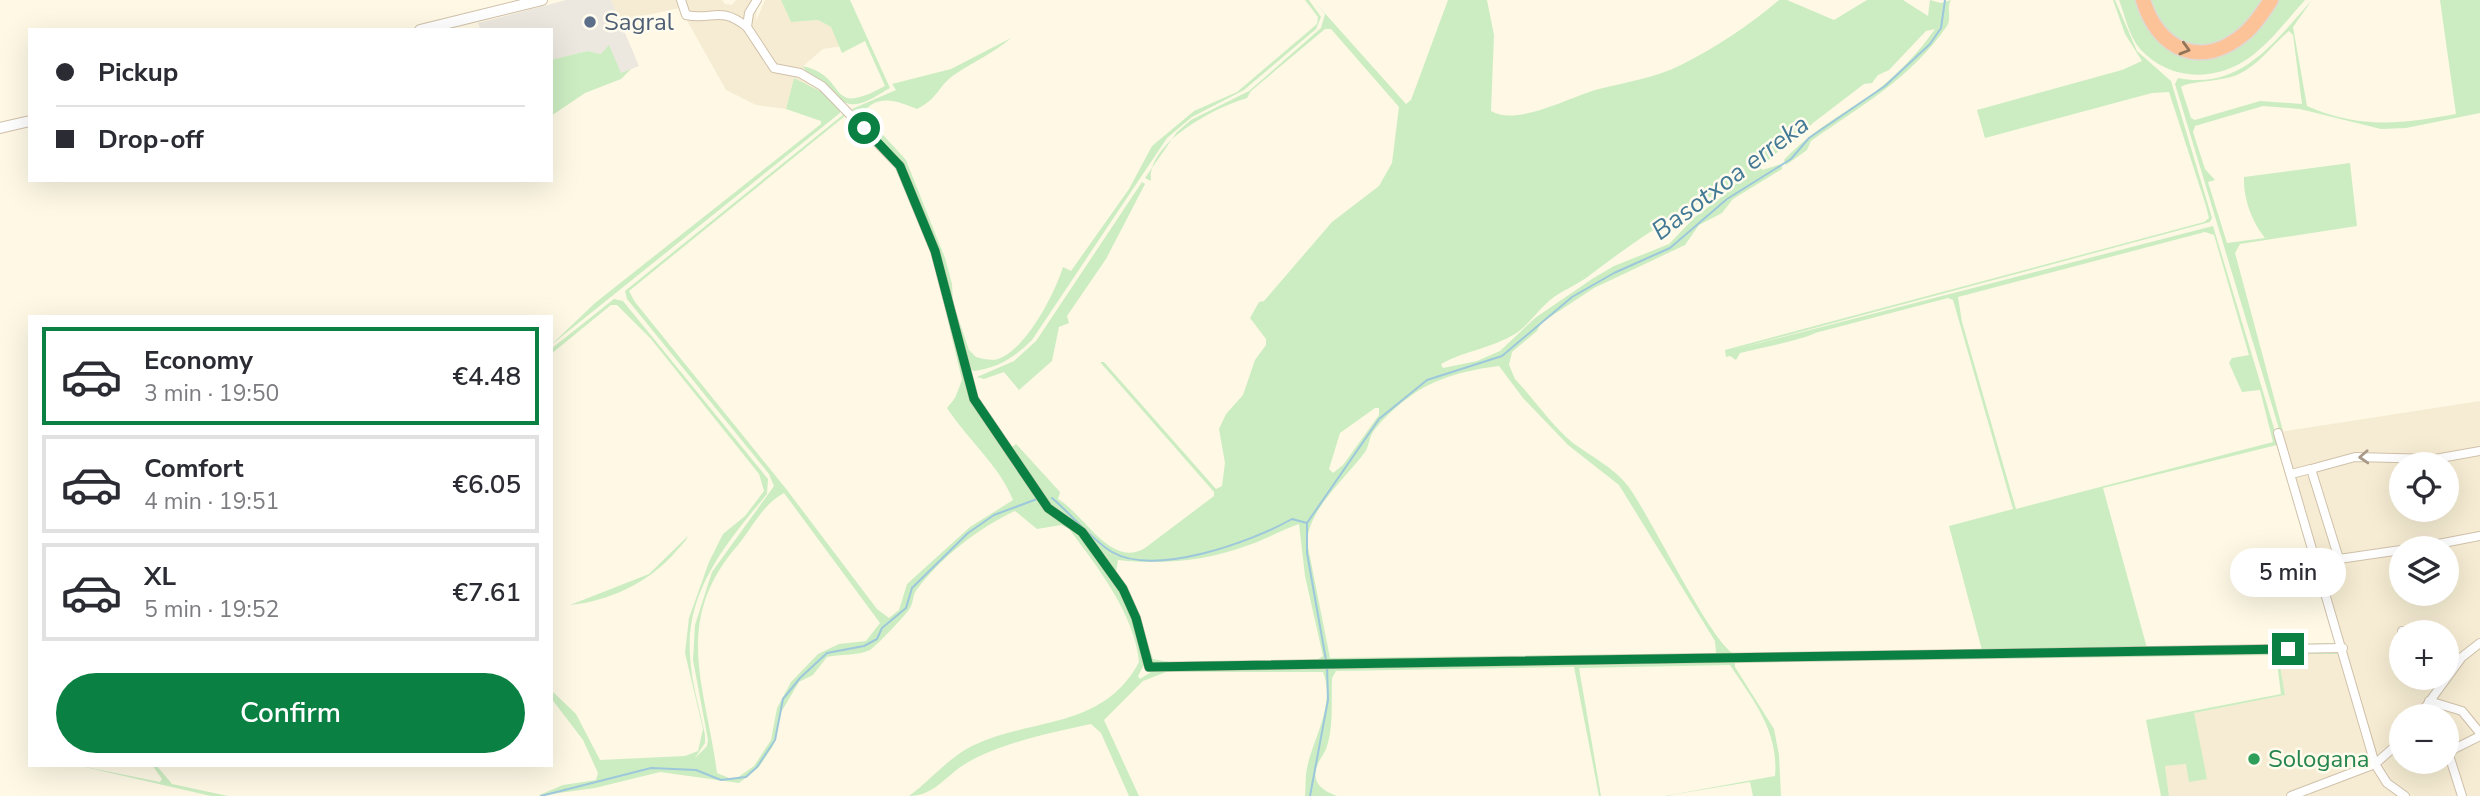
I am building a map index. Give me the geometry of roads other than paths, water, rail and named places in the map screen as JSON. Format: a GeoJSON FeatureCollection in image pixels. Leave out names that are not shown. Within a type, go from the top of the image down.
{"type":"FeatureCollection","features":[{"type":"Feature","properties":{"kind":"highway"},"geometry":{"type":"LineString","coordinates":[[2143,0],[2152,25],[2161,37],[2186,51],[2202,52],[2217,50],[2236,40],[2272,0]]}},
{"type":"Feature","properties":{"kind":"street"},"geometry":{"type":"LineString","coordinates":[[428,28],[542,0]]}},
{"type":"Feature","properties":{"kind":"street"},"geometry":{"type":"LineString","coordinates":[[681,0],[686,15],[714,13],[733,17],[747,27],[774,68],[800,74],[822,86],[900,166],[935,251],[974,399],[1048,508],[1082,532],[1123,589],[1136,618],[1149,667],[2343,648]]}},
{"type":"Feature","properties":{"kind":"street"},"geometry":{"type":"LineString","coordinates":[[747,27],[749,13],[757,0]]}},
{"type":"Feature","properties":{"kind":"street"},"geometry":{"type":"LineString","coordinates":[[0,128],[28,121]]}},
{"type":"Feature","properties":{"kind":"street"},"geometry":{"type":"LineString","coordinates":[[2278,433],[2375,764],[2387,783],[2404,796]]}},
{"type":"Feature","properties":{"kind":"street"},"geometry":{"type":"LineString","coordinates":[[2291,474],[2355,457],[2435,459],[2480,451]]}},
{"type":"Feature","properties":{"kind":"street"},"geometry":{"type":"LineString","coordinates":[[2311,469],[2339,559]]}},
{"type":"Feature","properties":{"kind":"street"},"geometry":{"type":"LineString","coordinates":[[2459,540],[2480,536]]}},
{"type":"Feature","properties":{"kind":"street"},"geometry":{"type":"LineString","coordinates":[[2318,564],[2389,552]]}},
{"type":"Feature","properties":{"kind":"street"},"geometry":{"type":"LineString","coordinates":[[2459,660],[2480,643]]}},
{"type":"Feature","properties":{"kind":"street"},"geometry":{"type":"LineString","coordinates":[[2427,704],[2436,690]]}},
{"type":"Feature","properties":{"kind":"street"},"geometry":{"type":"LineString","coordinates":[[2429,701],[2462,711],[2480,734],[2454,749],[2449,755],[2462,796]]}},
{"type":"Feature","properties":{"kind":"street"},"geometry":{"type":"LineString","coordinates":[[2291,796],[2375,764],[2389,752]]}},
{"type":"Feature","properties":{"kind":"waterway","name":"Basotxoa erreka"},"geometry":{"type":"LineString","coordinates":[[1326,660],[1307,553],[1307,523],[1379,419],[1427,380],[1502,356],[1572,297],[1614,273],[1670,248],[1727,199],[1791,159],[1809,138],[1885,86],[1930,44],[1941,28],[1945,0]]}},
{"type":"Feature","properties":{"kind":"waterway"},"geometry":{"type":"LineString","coordinates":[[1052,498],[1105,547],[1130,559],[1177,559],[1228,546],[1292,519],[1307,523]]}},
{"type":"Feature","properties":{"kind":"waterway"},"geometry":{"type":"LineString","coordinates":[[541,796],[651,768],[696,770],[721,780],[746,777],[757,767],[775,740],[783,699],[800,678],[827,653],[864,646],[877,639],[882,628],[906,608],[912,588],[968,533],[994,515],[1037,499]]}},
{"type":"Feature","properties":{"kind":"waterway","name":"Basotxoa erreka"},"geometry":{"type":"LineString","coordinates":[[1310,796],[1328,700],[1327,666]]}},
{"type":"Feature","properties":{"kind":"place","name":"Sagral"},"geometry":{"type":"Point","coordinates":[590,22]}},
{"type":"Feature","properties":{"kind":"place","name":"Sologana"},"geometry":{"type":"Point","coordinates":[2254,759]}}]}
